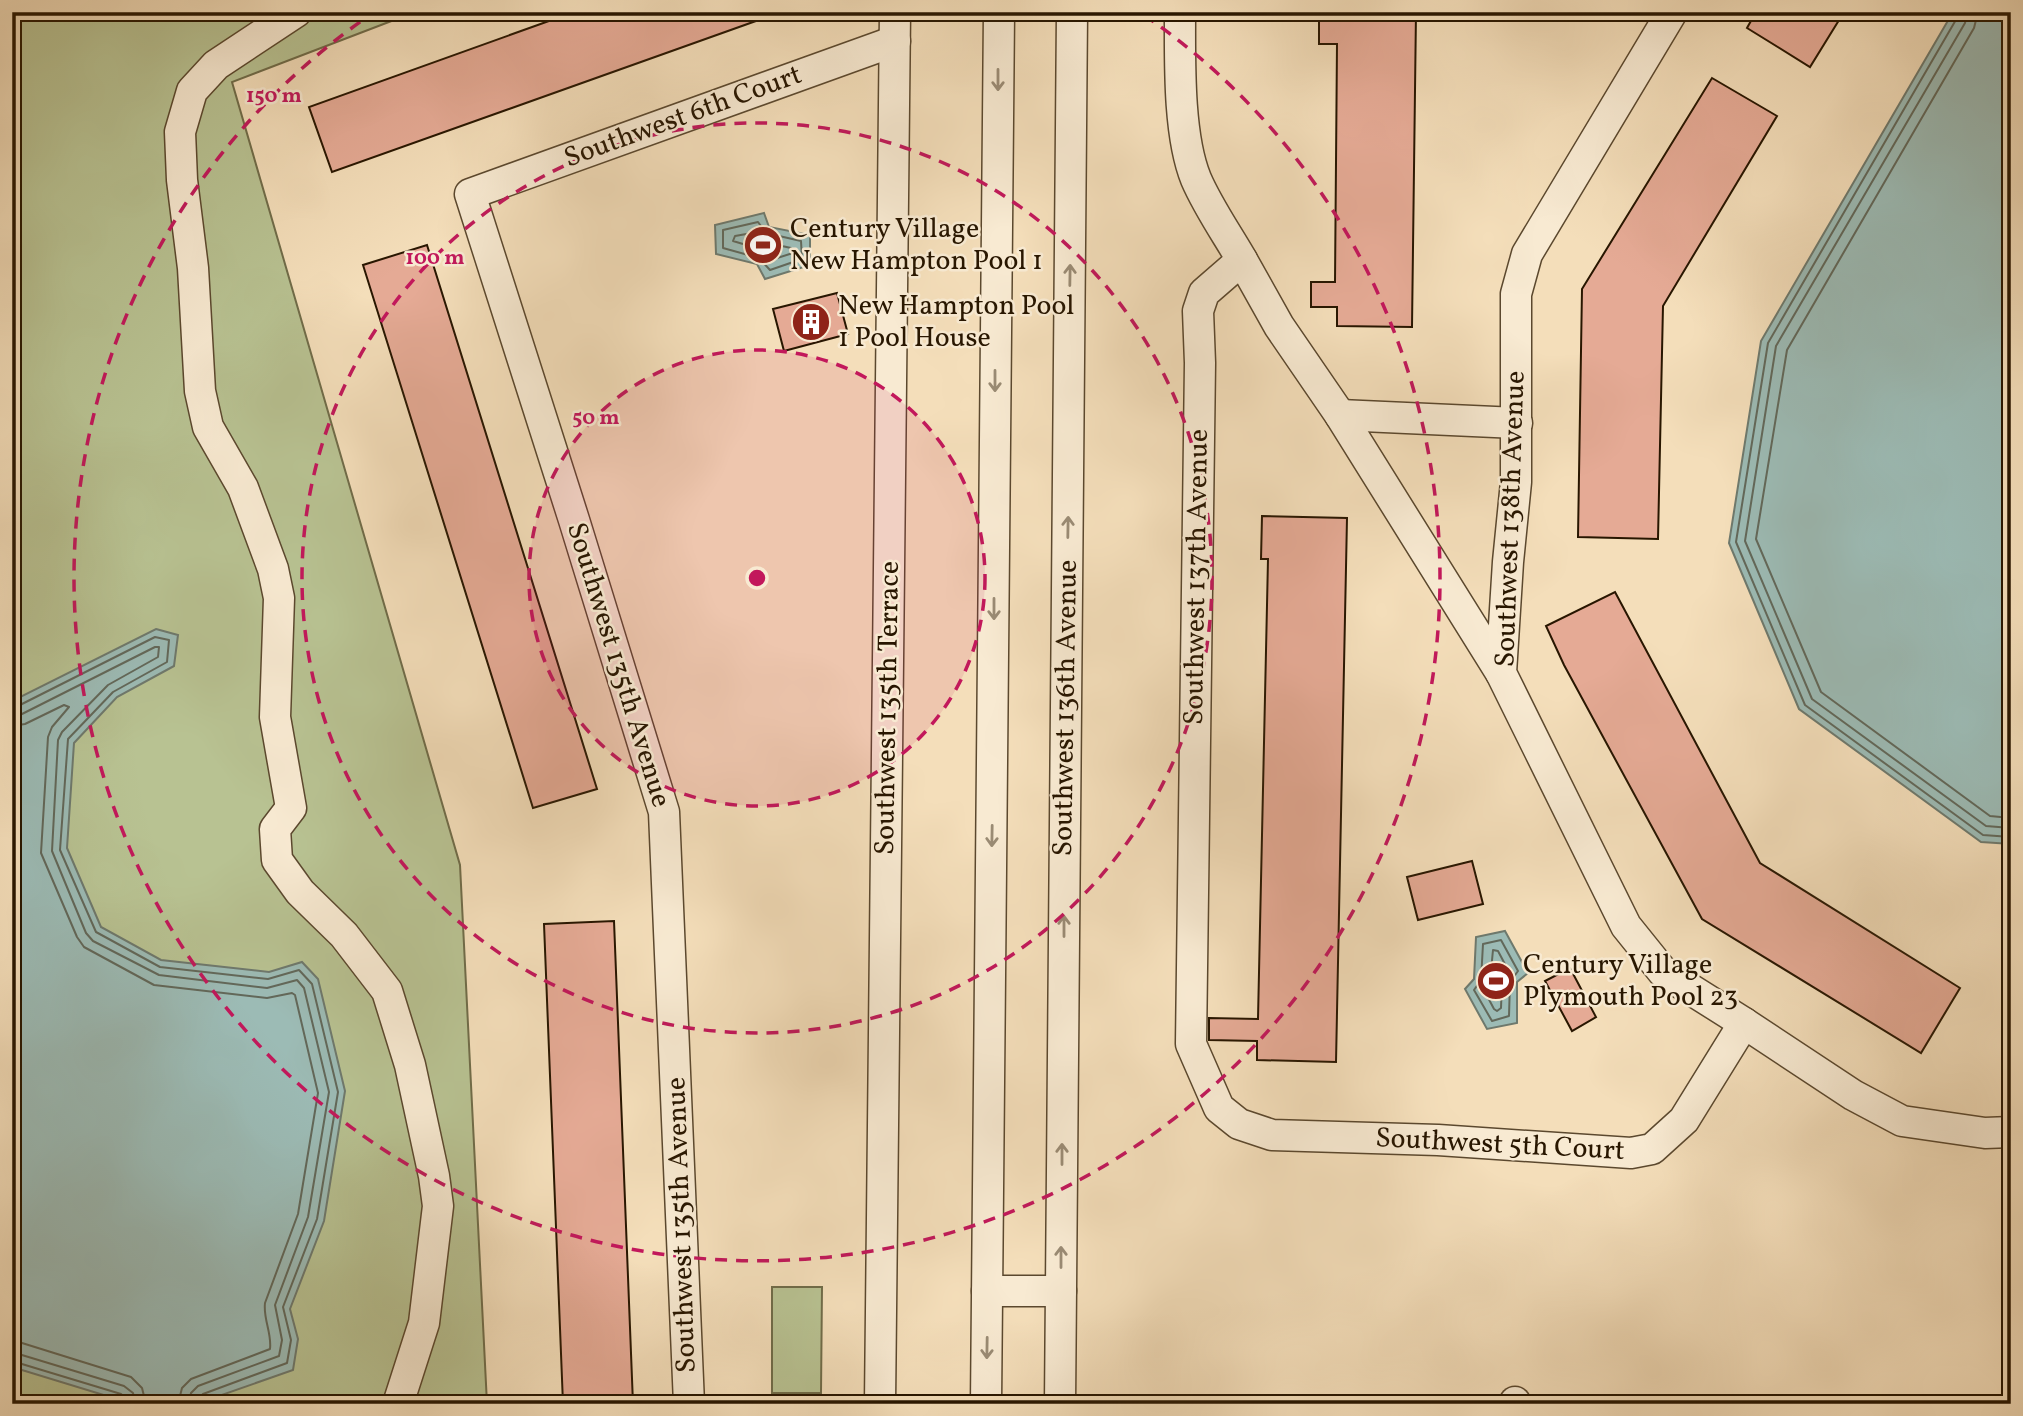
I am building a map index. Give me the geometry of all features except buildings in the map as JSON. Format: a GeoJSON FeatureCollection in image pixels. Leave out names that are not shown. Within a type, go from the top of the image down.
{"type":"FeatureCollection","features":[{"type":"Feature","properties":{"kind":"street"},"geometry":{"type":"LineString","coordinates":[[296,12],[216,65],[192,91],[180,132],[182,180],[193,268],[200,391],[208,427],[243,488],[273,569],[279,598],[275,717],[291,808],[275,829],[277,860],[300,892],[344,935],[387,991],[410,1065],[434,1176],[438,1206],[424,1322],[398,1404]]}},
{"type":"Feature","properties":{"kind":"street"},"geometry":{"type":"LineString","coordinates":[[986,1404],[999,12]]}},
{"type":"Feature","properties":{"kind":"street","name":"Southwest 136th Avenue"},"geometry":{"type":"LineString","coordinates":[[1060,1404],[1072,12]]}},
{"type":"Feature","properties":{"kind":"street"},"geometry":{"type":"LineString","coordinates":[[1180,12],[1183,108],[1196,179],[1279,326],[1340,415],[1501,673]]}},
{"type":"Feature","properties":{"kind":"street","name":"Southwest 138th Avenue"},"geometry":{"type":"LineString","coordinates":[[1670,16],[1527,254],[1516,295],[1516,482],[1501,673],[1626,926],[1663,972],[1744,1024]]}},
{"type":"Feature","properties":{"kind":"street","name":"Southwest 6th Court"},"geometry":{"type":"LineString","coordinates":[[470,194],[895,26]]}},
{"type":"Feature","properties":{"kind":"street","name":"Southwest 135th Terrace"},"geometry":{"type":"LineString","coordinates":[[880,1404],[895,26]]}},
{"type":"Feature","properties":{"kind":"street","name":"Southwest 135th Avenue"},"geometry":{"type":"LineString","coordinates":[[470,194],[664,812],[690,1404]]}},
{"type":"Feature","properties":{"kind":"street","name":"Southwest 137th Avenue"},"geometry":{"type":"LineString","coordinates":[[1242,260],[1204,293],[1198,311],[1200,363],[1191,1044],[1219,1108],[1239,1124],[1272,1135]]}},
{"type":"Feature","properties":{"kind":"street"},"geometry":{"type":"LineString","coordinates":[[1340,415],[1517,423]]}},
{"type":"Feature","properties":{"kind":"street"},"geometry":{"type":"LineString","coordinates":[[1744,1024],[1853,1095],[1902,1121],[1985,1133],[2011,1132]]}},
{"type":"Feature","properties":{"kind":"street","name":"Southwest 5th Court"},"geometry":{"type":"LineString","coordinates":[[1272,1135],[1438,1140],[1631,1153],[1652,1149],[1684,1120],[1744,1024]]}},
{"type":"Feature","properties":{"kind":"street"},"geometry":{"type":"LineString","coordinates":[[988,1291],[1061,1291]]}},
{"type":"Feature","properties":{"kind":"green space"},"geometry":{"type":"Polygon","coordinates":[[[12,12],[415,12],[232,82],[460,865],[487,1404],[12,1404],[12,12]]]}},
{"type":"Feature","properties":{"kind":"green space"},"geometry":{"type":"Polygon","coordinates":[[[772,1287],[822,1287],[821,1393],[772,1393],[772,1287]]]}},
{"type":"Feature","properties":{"kind":"water"},"geometry":{"type":"Polygon","coordinates":[[[1953,12],[2011,12],[2011,844],[1981,842],[1799,709],[1729,543],[1761,341],[1953,12]]]}},
{"type":"Feature","properties":{"kind":"water","name":"Century Village New Hampton Pool 1"},"geometry":{"type":"Polygon","coordinates":[[[764,213],[769,227],[810,235],[810,265],[765,279],[757,264],[716,254],[715,225],[764,213]]]}},
{"type":"Feature","properties":{"kind":"water"},"geometry":{"type":"Polygon","coordinates":[[[156,629],[178,635],[174,666],[117,697],[74,743],[67,848],[101,927],[161,960],[269,972],[302,962],[318,979],[345,1091],[324,1221],[290,1309],[298,1339],[293,1370],[196,1404],[133,1404],[12,1367],[12,701],[156,629]]]}},
{"type":"Feature","properties":{"kind":"water","name":"Century Village Plymouth Pool 23"},"geometry":{"type":"Polygon","coordinates":[[[1505,931],[1528,973],[1517,982],[1517,1023],[1487,1029],[1465,989],[1474,979],[1476,937],[1505,931]]]}},
{"type":"Feature","properties":{"kind":"place","name":"Century Village New Hampton Pool 1"},"geometry":{"type":"Point","coordinates":[763,245]}},
{"type":"Feature","properties":{"kind":"place","name":"New Hampton Pool 1 Pool House"},"geometry":{"type":"Point","coordinates":[811,322]}},
{"type":"Feature","properties":{"kind":"place","name":"Century Village Plymouth Pool 23"},"geometry":{"type":"Point","coordinates":[1496,981]}}]}
